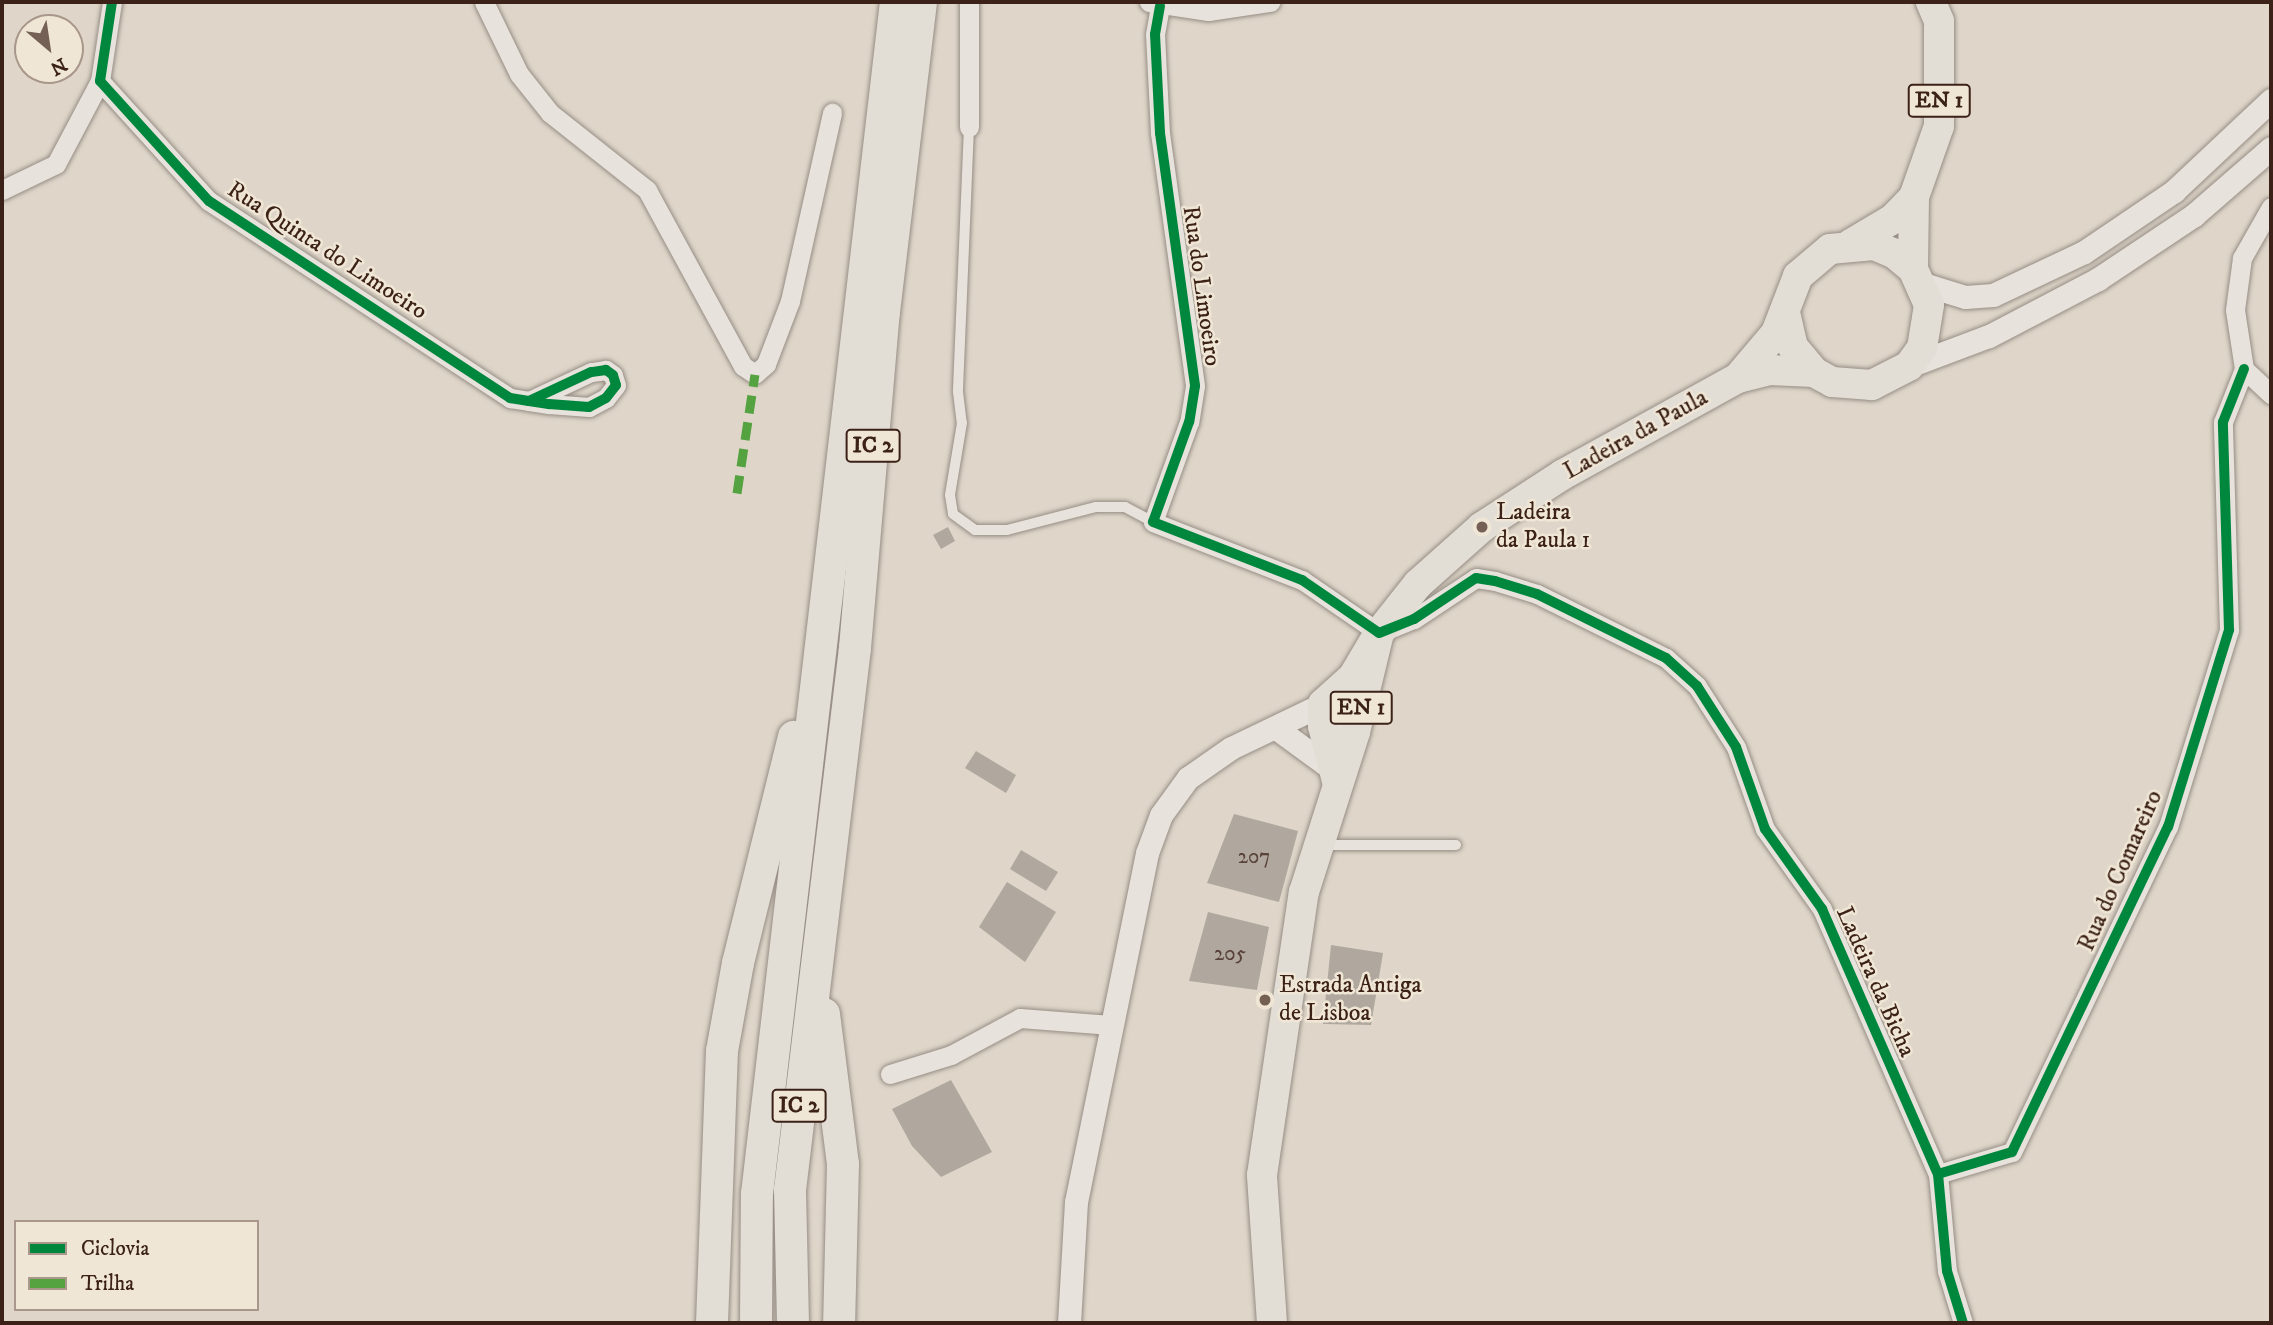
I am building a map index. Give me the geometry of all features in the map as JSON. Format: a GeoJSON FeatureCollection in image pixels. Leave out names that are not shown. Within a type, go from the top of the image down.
{"type":"FeatureCollection","features":[{"type":"Feature","properties":{"kind":"highway","name":"IC 2"},"geometry":{"type":"LineString","coordinates":[[756,1323],[757,1194],[896,2]]}},
{"type":"Feature","properties":{"kind":"highway","name":"IC 2"},"geometry":{"type":"LineString","coordinates":[[793,1323],[790,1190],[823,890],[855,648],[884,312],[921,2]]}},
{"type":"Feature","properties":{"kind":"highway"},"geometry":{"type":"LineString","coordinates":[[712,1323],[718,1096],[730,1001],[783,777],[815,683]]}},
{"type":"Feature","properties":{"kind":"highway"},"geometry":{"type":"LineString","coordinates":[[823,890],[828,1065],[843,1164],[839,1323]]}},
{"type":"Feature","properties":{"kind":"main road","name":"EN 1"},"geometry":{"type":"LineString","coordinates":[[1918,276],[1914,197],[1939,126],[1939,21],[1931,2]]}},
{"type":"Feature","properties":{"kind":"main road","name":"EN 1"},"geometry":{"type":"LineString","coordinates":[[1851,244],[1893,219],[1914,197]]}},
{"type":"Feature","properties":{"kind":"main road"},"geometry":{"type":"LineString","coordinates":[[1851,244],[1874,245],[1895,254],[1918,276],[1928,327],[1922,348],[1909,366],[1892,378],[1852,387],[1814,372],[1793,347],[1786,316],[1798,276],[1830,249],[1851,244]]}},
{"type":"Feature","properties":{"kind":"main road","name":"EN 1"},"geometry":{"type":"LineString","coordinates":[[1738,378],[1761,355],[1786,316]]}},
{"type":"Feature","properties":{"kind":"main road","name":"EN 1"},"geometry":{"type":"LineString","coordinates":[[1738,378],[1769,370],[1814,372]]}},
{"type":"Feature","properties":{"kind":"main road","name":"Ladeira da Paula"},"geometry":{"type":"LineString","coordinates":[[1379,633],[1418,584],[1482,527],[1562,475],[1738,378]]}},
{"type":"Feature","properties":{"kind":"main road","name":"EN 1"},"geometry":{"type":"LineString","coordinates":[[1335,775],[1323,704],[1353,677],[1379,633]]}},
{"type":"Feature","properties":{"kind":"main road","name":"EN 1"},"geometry":{"type":"LineString","coordinates":[[1272,1323],[1262,1175],[1304,892],[1335,775],[1355,732],[1379,633]]}},
{"type":"Feature","properties":{"kind":"street"},"geometry":{"type":"LineString","coordinates":[[2,190],[56,164],[100,81],[112,2]]}},
{"type":"Feature","properties":{"kind":"street"},"geometry":{"type":"LineString","coordinates":[[484,2],[519,74],[550,113],[647,190],[743,366],[755,374],[766,364],[790,301],[832,113]]}},
{"type":"Feature","properties":{"kind":"street"},"geometry":{"type":"LineString","coordinates":[[969,2],[969,127]]}},
{"type":"Feature","properties":{"kind":"street"},"geometry":{"type":"LineString","coordinates":[[1154,4],[1208,11],[1270,2]]}},
{"type":"Feature","properties":{"kind":"street","name":"Rua do Limoeiro"},"geometry":{"type":"LineString","coordinates":[[1153,522],[1189,422],[1195,386],[1160,133],[1154,4]]}},
{"type":"Feature","properties":{"kind":"street","name":"Rua Quinta do Limoeiro"},"geometry":{"type":"LineString","coordinates":[[100,81],[209,201],[510,398],[529,401],[589,407],[606,397],[616,385],[613,375],[606,370],[529,401]]}},
{"type":"Feature","properties":{"kind":"street"},"geometry":{"type":"LineString","coordinates":[[1918,276],[1965,297],[1993,295],[2084,252],[2174,191],[2271,100]]}},
{"type":"Feature","properties":{"kind":"street"},"geometry":{"type":"LineString","coordinates":[[1909,366],[1989,335],[2098,279],[2194,215],[2271,148]]}},
{"type":"Feature","properties":{"kind":"street"},"geometry":{"type":"LineString","coordinates":[[2271,206],[2242,258],[2235,310],[2244,369],[2271,394]]}},
{"type":"Feature","properties":{"kind":"street","name":"Rua do Comareiro"},"geometry":{"type":"LineString","coordinates":[[1938,1174],[2012,1152],[2168,827],[2229,630],[2224,422],[2244,369]]}},
{"type":"Feature","properties":{"kind":"street"},"geometry":{"type":"LineString","coordinates":[[1153,522],[1302,580],[1379,633]]}},
{"type":"Feature","properties":{"kind":"street","name":"Ladeira da Bicha"},"geometry":{"type":"LineString","coordinates":[[1379,633],[1414,619],[1476,578],[1495,581],[1537,594],[1666,658],[1697,685],[1736,747],[1765,829],[1822,909],[1938,1174]]}},
{"type":"Feature","properties":{"kind":"street"},"geometry":{"type":"LineString","coordinates":[[1069,1323],[1076,1202],[1147,853],[1161,815],[1188,778],[1231,748],[1323,704],[1338,710],[1355,732]]}},
{"type":"Feature","properties":{"kind":"street"},"geometry":{"type":"LineString","coordinates":[[1276,728],[1335,775]]}},
{"type":"Feature","properties":{"kind":"street"},"geometry":{"type":"LineString","coordinates":[[890,1074],[951,1055],[1020,1018],[1111,1025]]}},
{"type":"Feature","properties":{"kind":"street"},"geometry":{"type":"LineString","coordinates":[[1938,1174],[1947,1271],[1962,1323]]}},
{"type":"Feature","properties":{"kind":"lane"},"geometry":{"type":"LineString","coordinates":[[969,127],[958,392],[962,423],[950,495],[953,514],[975,530],[1007,530],[1096,507],[1125,507],[1153,522]]}},
{"type":"Feature","properties":{"kind":"lane"},"geometry":{"type":"LineString","coordinates":[[1316,845],[1456,845]]}},
{"type":"Feature","properties":{"kind":"building"},"geometry":{"type":"Polygon","coordinates":[[[948,527],[955,541],[941,549],[933,535],[948,527]]]}},
{"type":"Feature","properties":{"kind":"building"},"geometry":{"type":"Polygon","coordinates":[[[976,751],[1016,775],[1006,793],[965,768],[976,751]]]}},
{"type":"Feature","properties":{"kind":"building"},"geometry":{"type":"Polygon","coordinates":[[[1234,814],[1298,831],[1279,902],[1207,883],[1234,814]]]}},
{"type":"Feature","properties":{"kind":"building"},"geometry":{"type":"Polygon","coordinates":[[[1021,850],[1058,872],[1046,891],[1010,869],[1021,850]]]}},
{"type":"Feature","properties":{"kind":"building"},"geometry":{"type":"Polygon","coordinates":[[[1007,882],[1056,912],[1025,962],[979,927],[1007,882]]]}},
{"type":"Feature","properties":{"kind":"building"},"geometry":{"type":"Polygon","coordinates":[[[1208,912],[1269,927],[1257,990],[1189,981],[1208,912]]]}},
{"type":"Feature","properties":{"kind":"building"},"geometry":{"type":"Polygon","coordinates":[[[1331,945],[1383,953],[1371,1025],[1323,1024],[1331,945]]]}},
{"type":"Feature","properties":{"kind":"building"},"geometry":{"type":"Polygon","coordinates":[[[951,1080],[992,1152],[941,1177],[912,1146],[892,1109],[951,1080]]]}},
{"type":"Feature","properties":{"kind":"marked path"},"geometry":{"type":"LineString","coordinates":[[737,493],[755,374]]}},
{"type":"Feature","properties":{"kind":"cycle path"},"geometry":{"type":"LineString","coordinates":[[112,2],[100,81],[209,201],[510,398],[529,401],[549,404],[589,407],[606,398],[616,385],[613,375],[606,370],[591,372],[529,401]]}},
{"type":"Feature","properties":{"kind":"cycle path"},"geometry":{"type":"LineString","coordinates":[[1160,6],[1155,34],[1160,133],[1195,386],[1189,422],[1153,522],[1302,580],[1379,633],[1414,619],[1476,578],[1495,581],[1537,594],[1666,658],[1697,686],[1736,747],[1765,829],[1822,909],[1938,1174],[1947,1271],[1963,1323]]}},
{"type":"Feature","properties":{"kind":"cycle path"},"geometry":{"type":"LineString","coordinates":[[1938,1174],[2012,1152],[2168,827],[2229,630],[2223,422],[2244,369]]}},
{"type":"Feature","properties":{"kind":"place","name":"Ladeira da Paula 1"},"geometry":{"type":"Point","coordinates":[1482,527]}},
{"type":"Feature","properties":{"kind":"place","name":"Estrada Antiga de Lisboa"},"geometry":{"type":"Point","coordinates":[1265,1000]}}]}
